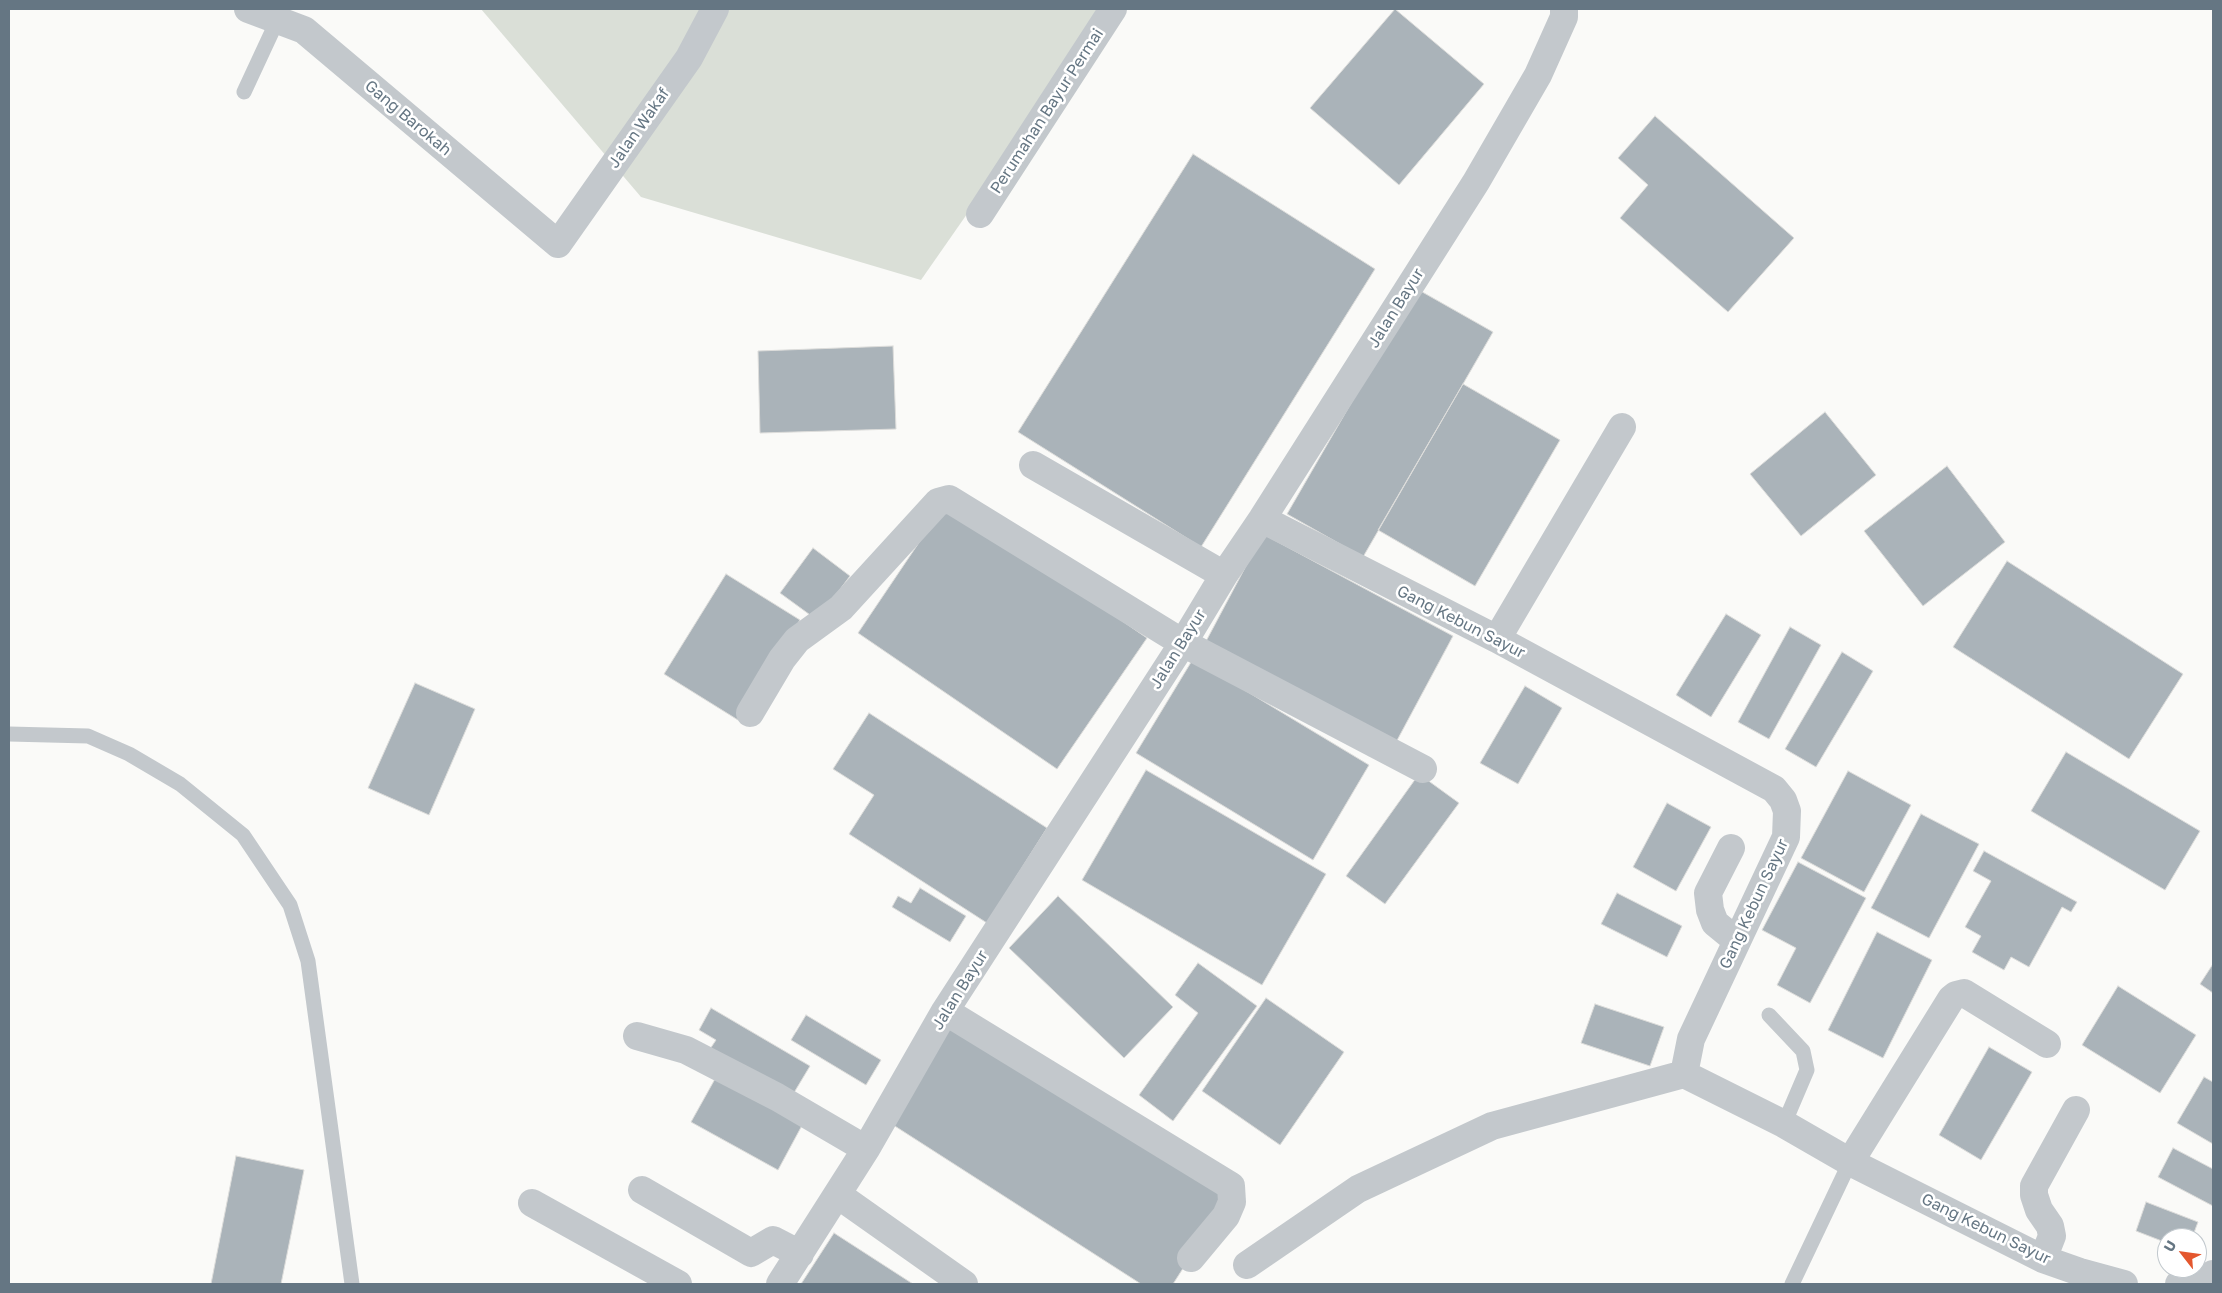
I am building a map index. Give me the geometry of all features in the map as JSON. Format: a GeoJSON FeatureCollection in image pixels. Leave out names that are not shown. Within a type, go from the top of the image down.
{"type":"FeatureCollection","features":[{"type":"Feature","properties":{"kind":"street","name":"Gang Barokah"},"geometry":{"type":"LineString","coordinates":[[248,9],[304,30],[558,244]]}},
{"type":"Feature","properties":{"kind":"street","name":"Jalan Wakaf"},"geometry":{"type":"LineString","coordinates":[[558,244],[689,58],[715,9]]}},
{"type":"Feature","properties":{"kind":"street","name":"Perumahan Bayur Permai"},"geometry":{"type":"LineString","coordinates":[[980,214],[1113,9]]}},
{"type":"Feature","properties":{"kind":"street","name":"Jalan Bayur"},"geometry":{"type":"LineString","coordinates":[[780,1284],[866,1149],[945,1011],[1183,643],[1224,575],[1262,520],[1476,182],[1538,74],[1564,17],[1564,9]]}},
{"type":"Feature","properties":{"kind":"street"},"geometry":{"type":"LineString","coordinates":[[1497,639],[1622,427]]}},
{"type":"Feature","properties":{"kind":"street"},"geometry":{"type":"LineString","coordinates":[[1033,465],[1224,575]]}},
{"type":"Feature","properties":{"kind":"street"},"geometry":{"type":"LineString","coordinates":[[750,713],[782,659],[797,640],[841,608],[943,499],[949,499],[1183,643],[1423,769]]}},
{"type":"Feature","properties":{"kind":"street","name":"Gang Kebun Sayur"},"geometry":{"type":"LineString","coordinates":[[1262,520],[1497,639],[1774,790],[1783,800],[1787,811],[1786,837],[1691,1039],[1684,1074],[1784,1124],[1850,1162],[2043,1259],[2080,1272],[2124,1284]]}},
{"type":"Feature","properties":{"kind":"street"},"geometry":{"type":"LineString","coordinates":[[1731,848],[1708,893],[1710,910],[1715,923],[1737,941]]}},
{"type":"Feature","properties":{"kind":"street"},"geometry":{"type":"LineString","coordinates":[[1850,1162],[1951,999],[1956,995],[1964,993],[2047,1044]]}},
{"type":"Feature","properties":{"kind":"street"},"geometry":{"type":"LineString","coordinates":[[945,1011],[1231,1186],[1232,1202],[1226,1216],[1191,1258]]}},
{"type":"Feature","properties":{"kind":"street"},"geometry":{"type":"LineString","coordinates":[[637,1036],[686,1050],[778,1097],[866,1149]]}},
{"type":"Feature","properties":{"kind":"street"},"geometry":{"type":"LineString","coordinates":[[1247,1265],[1358,1189],[1492,1126],[1684,1074]]}},
{"type":"Feature","properties":{"kind":"street"},"geometry":{"type":"LineString","coordinates":[[2043,1259],[2052,1236],[2050,1226],[2039,1210],[2034,1195],[2034,1186],[2076,1110]]}},
{"type":"Feature","properties":{"kind":"street"},"geometry":{"type":"LineString","coordinates":[[642,1190],[751,1253],[773,1240],[800,1254]]}},
{"type":"Feature","properties":{"kind":"street"},"geometry":{"type":"LineString","coordinates":[[838,1195],[964,1284]]}},
{"type":"Feature","properties":{"kind":"street"},"geometry":{"type":"LineString","coordinates":[[532,1203],[678,1284]]}},
{"type":"Feature","properties":{"kind":"street"},"geometry":{"type":"LineString","coordinates":[[2178,1284],[2210,1277],[2213,1274]]}},
{"type":"Feature","properties":{"kind":"lane"},"geometry":{"type":"LineString","coordinates":[[244,92],[277,21]]}},
{"type":"Feature","properties":{"kind":"lane"},"geometry":{"type":"LineString","coordinates":[[9,734],[88,736],[129,754],[180,784],[243,835],[290,905],[308,961],[352,1284]]}},
{"type":"Feature","properties":{"kind":"lane"},"geometry":{"type":"LineString","coordinates":[[1770,1015],[1803,1051],[1808,1070],[1784,1124]]}},
{"type":"Feature","properties":{"kind":"lane"},"geometry":{"type":"LineString","coordinates":[[1792,1284],[1850,1162]]}},
{"type":"Feature","properties":{"kind":"shaded area"},"geometry":{"type":"Polygon","coordinates":[[[481,9],[1110,9],[921,280],[641,197],[481,9]]]}},
{"type":"Feature","properties":{"kind":"building"},"geometry":{"type":"Polygon","coordinates":[[[1395,9],[1484,84],[1399,185],[1310,108],[1395,9]]]}},
{"type":"Feature","properties":{"kind":"building"},"geometry":{"type":"Polygon","coordinates":[[[1655,116],[1794,238],[1728,312],[1620,218],[1648,185],[1618,158],[1655,116]]]}},
{"type":"Feature","properties":{"kind":"building"},"geometry":{"type":"Polygon","coordinates":[[[1193,154],[1375,269],[1201,547],[1018,432],[1193,154]]]}},
{"type":"Feature","properties":{"kind":"building"},"geometry":{"type":"Polygon","coordinates":[[[1417,289],[1493,332],[1363,557],[1287,514],[1417,289]]]}},
{"type":"Feature","properties":{"kind":"building"},"geometry":{"type":"Polygon","coordinates":[[[893,346],[896,429],[760,433],[758,351],[893,346]]]}},
{"type":"Feature","properties":{"kind":"building"},"geometry":{"type":"Polygon","coordinates":[[[1463,384],[1560,440],[1475,586],[1378,530],[1463,384]]]}},
{"type":"Feature","properties":{"kind":"building"},"geometry":{"type":"Polygon","coordinates":[[[1825,412],[1876,475],[1801,536],[1750,474],[1825,412]]]}},
{"type":"Feature","properties":{"kind":"building"},"geometry":{"type":"Polygon","coordinates":[[[1947,466],[2005,542],[1923,606],[1864,531],[1947,466]]]}},
{"type":"Feature","properties":{"kind":"building"},"geometry":{"type":"Polygon","coordinates":[[[947,501],[1147,638],[1057,769],[858,633],[947,501]]]}},
{"type":"Feature","properties":{"kind":"building"},"geometry":{"type":"Polygon","coordinates":[[[1263,534],[1453,636],[1394,746],[1204,645],[1263,534]]]}},
{"type":"Feature","properties":{"kind":"building"},"geometry":{"type":"Polygon","coordinates":[[[813,548],[850,576],[817,620],[780,593],[813,548]]]}},
{"type":"Feature","properties":{"kind":"building"},"geometry":{"type":"Polygon","coordinates":[[[2007,561],[2183,674],[2129,759],[1953,647],[2007,561]]]}},
{"type":"Feature","properties":{"kind":"building"},"geometry":{"type":"Polygon","coordinates":[[[726,574],[800,620],[738,720],[664,674],[726,574]]]}},
{"type":"Feature","properties":{"kind":"building"},"geometry":{"type":"Polygon","coordinates":[[[1726,614],[1761,635],[1711,717],[1676,695],[1726,614]]]}},
{"type":"Feature","properties":{"kind":"building"},"geometry":{"type":"Polygon","coordinates":[[[1790,627],[1821,645],[1769,739],[1738,722],[1790,627]]]}},
{"type":"Feature","properties":{"kind":"building"},"geometry":{"type":"Polygon","coordinates":[[[1842,652],[1873,671],[1816,767],[1785,749],[1842,652]]]}},
{"type":"Feature","properties":{"kind":"building"},"geometry":{"type":"Polygon","coordinates":[[[1193,659],[1369,765],[1313,860],[1136,753],[1193,659]]]}},
{"type":"Feature","properties":{"kind":"building"},"geometry":{"type":"Polygon","coordinates":[[[415,683],[475,709],[429,815],[368,788],[415,683]]]}},
{"type":"Feature","properties":{"kind":"building"},"geometry":{"type":"Polygon","coordinates":[[[1525,686],[1562,708],[1518,784],[1480,763],[1525,686]]]}},
{"type":"Feature","properties":{"kind":"building"},"geometry":{"type":"Polygon","coordinates":[[[869,713],[1047,828],[987,923],[849,834],[874,795],[833,769],[869,713]]]}},
{"type":"Feature","properties":{"kind":"building"},"geometry":{"type":"Polygon","coordinates":[[[2066,752],[2200,831],[2165,890],[2031,811],[2066,752]]]}},
{"type":"Feature","properties":{"kind":"building"},"geometry":{"type":"Polygon","coordinates":[[[1146,770],[1326,874],[1262,985],[1082,880],[1146,770]]]}},
{"type":"Feature","properties":{"kind":"building"},"geometry":{"type":"Polygon","coordinates":[[[1848,771],[1911,805],[1864,892],[1801,858],[1848,771]]]}},
{"type":"Feature","properties":{"kind":"building"},"geometry":{"type":"Polygon","coordinates":[[[1419,774],[1459,803],[1385,904],[1346,876],[1419,774]]]}},
{"type":"Feature","properties":{"kind":"building"},"geometry":{"type":"Polygon","coordinates":[[[1667,803],[1711,827],[1676,891],[1633,867],[1667,803]]]}},
{"type":"Feature","properties":{"kind":"building"},"geometry":{"type":"Polygon","coordinates":[[[1921,814],[1979,844],[1929,938],[1871,908],[1921,814]]]}},
{"type":"Feature","properties":{"kind":"building"},"geometry":{"type":"Polygon","coordinates":[[[1984,851],[2077,902],[2071,912],[2062,907],[2029,967],[2011,957],[2004,970],[1972,952],[1981,936],[1965,927],[1991,881],[1973,871],[1984,851]]]}},
{"type":"Feature","properties":{"kind":"building"},"geometry":{"type":"Polygon","coordinates":[[[1798,862],[1866,898],[1810,1003],[1777,985],[1796,948],[1762,930],[1798,862]]]}},
{"type":"Feature","properties":{"kind":"building"},"geometry":{"type":"Polygon","coordinates":[[[920,888],[966,916],[950,942],[892,907],[898,896],[911,903],[920,888]]]}},
{"type":"Feature","properties":{"kind":"building"},"geometry":{"type":"Polygon","coordinates":[[[1617,893],[1682,926],[1667,957],[1601,924],[1617,893]]]}},
{"type":"Feature","properties":{"kind":"building"},"geometry":{"type":"Polygon","coordinates":[[[1058,896],[1173,1007],[1124,1058],[1009,948],[1058,896]]]}},
{"type":"Feature","properties":{"kind":"building"},"geometry":{"type":"Polygon","coordinates":[[[1877,932],[1932,960],[1883,1058],[1828,1030],[1877,932]]]}},
{"type":"Feature","properties":{"kind":"building"},"geometry":{"type":"Polygon","coordinates":[[[1198,963],[1257,1006],[1173,1121],[1139,1095],[1198,1013],[1175,995],[1198,963]]]}},
{"type":"Feature","properties":{"kind":"building"},"geometry":{"type":"Polygon","coordinates":[[[2213,964],[2213,993],[2200,984],[2213,964]]]}},
{"type":"Feature","properties":{"kind":"building"},"geometry":{"type":"Polygon","coordinates":[[[2118,986],[2196,1035],[2160,1093],[2082,1045],[2118,986]]]}},
{"type":"Feature","properties":{"kind":"building"},"geometry":{"type":"Polygon","coordinates":[[[1266,998],[1344,1052],[1280,1145],[1202,1091],[1266,998]]]}},
{"type":"Feature","properties":{"kind":"building"},"geometry":{"type":"Polygon","coordinates":[[[1595,1004],[1664,1027],[1650,1066],[1581,1043],[1595,1004]]]}},
{"type":"Feature","properties":{"kind":"building"},"geometry":{"type":"Polygon","coordinates":[[[711,1008],[810,1066],[792,1096],[710,1049],[716,1040],[699,1030],[711,1008]]]}},
{"type":"Feature","properties":{"kind":"building"},"geometry":{"type":"Polygon","coordinates":[[[806,1015],[881,1060],[866,1085],[791,1040],[806,1015]]]}},
{"type":"Feature","properties":{"kind":"building"},"geometry":{"type":"Polygon","coordinates":[[[951,1021],[1228,1198],[1173,1284],[1141,1284],[887,1121],[951,1021]]]}},
{"type":"Feature","properties":{"kind":"building"},"geometry":{"type":"Polygon","coordinates":[[[1989,1047],[2032,1072],[1981,1160],[1939,1135],[1989,1047]]]}},
{"type":"Feature","properties":{"kind":"building"},"geometry":{"type":"Polygon","coordinates":[[[720,1070],[806,1118],[778,1170],[691,1122],[720,1070]]]}},
{"type":"Feature","properties":{"kind":"building"},"geometry":{"type":"Polygon","coordinates":[[[2204,1077],[2213,1082],[2213,1144],[2177,1123],[2204,1077]]]}},
{"type":"Feature","properties":{"kind":"building"},"geometry":{"type":"Polygon","coordinates":[[[2173,1148],[2213,1169],[2213,1206],[2158,1177],[2173,1148]]]}},
{"type":"Feature","properties":{"kind":"building"},"geometry":{"type":"Polygon","coordinates":[[[236,1156],[304,1170],[281,1284],[211,1284],[236,1156]]]}},
{"type":"Feature","properties":{"kind":"building"},"geometry":{"type":"Polygon","coordinates":[[[2146,1202],[2198,1222],[2196,1228],[2157,1228],[2157,1239],[2136,1231],[2146,1202]]]}},
{"type":"Feature","properties":{"kind":"building"},"geometry":{"type":"Polygon","coordinates":[[[834,1233],[913,1284],[801,1284],[834,1233]]]}}]}
